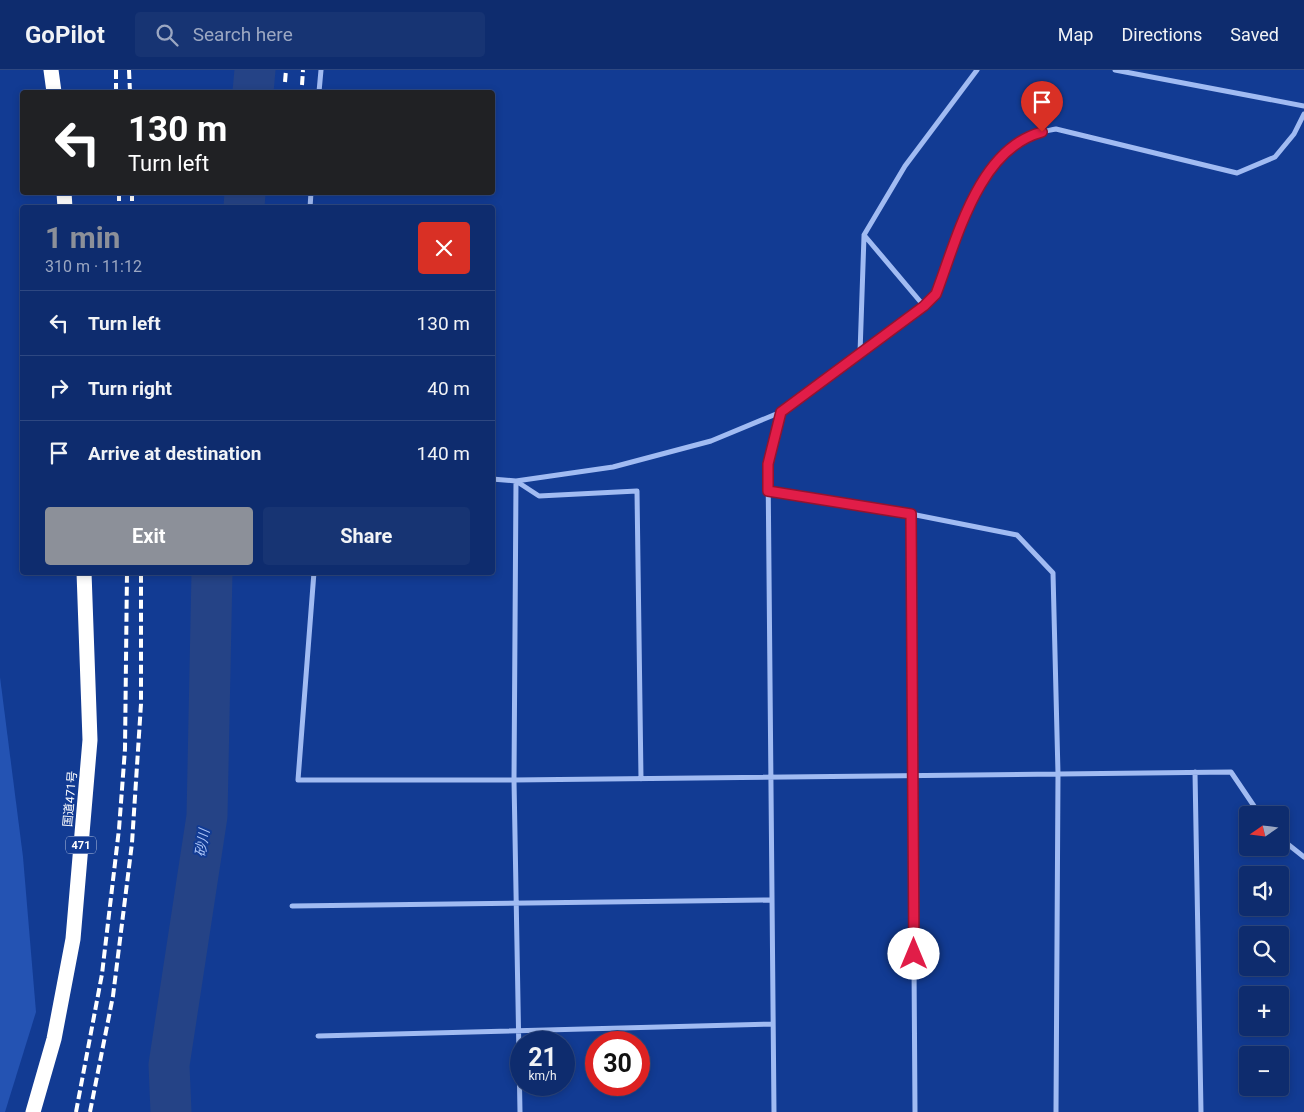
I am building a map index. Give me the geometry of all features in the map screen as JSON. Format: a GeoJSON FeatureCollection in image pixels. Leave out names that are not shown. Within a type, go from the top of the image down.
{"type":"FeatureCollection","features":[{"type":"Feature","properties":{"kind":"highway"},"geometry":{"type":"LineString","coordinates":[[52,70],[54,90]]}},
{"type":"Feature","properties":{"kind":"highway","name":"国道471号"},"geometry":{"type":"LineString","coordinates":[[33,1112],[54,1039],[73,939],[90,740],[84,575]]}},
{"type":"Feature","properties":{"kind":"street"},"geometry":{"type":"LineString","coordinates":[[319,90],[321,70]]}},
{"type":"Feature","properties":{"kind":"street"},"geometry":{"type":"LineString","coordinates":[[860,353],[864,235],[905,166],[977,70]]}},
{"type":"Feature","properties":{"kind":"street"},"geometry":{"type":"LineString","coordinates":[[1115,70],[1304,106]]}},
{"type":"Feature","properties":{"kind":"street"},"geometry":{"type":"LineString","coordinates":[[495,479],[516,481],[613,467],[710,441],[781,412],[924,306],[936,294],[977,189],[1007,150],[1028,136],[1056,129],[1237,173],[1275,157],[1294,134],[1304,114]]}},
{"type":"Feature","properties":{"kind":"street"},"geometry":{"type":"LineString","coordinates":[[864,235],[924,306]]}},
{"type":"Feature","properties":{"kind":"street"},"geometry":{"type":"LineString","coordinates":[[774,1112],[768,464],[781,412]]}},
{"type":"Feature","properties":{"kind":"street"},"geometry":{"type":"LineString","coordinates":[[516,481],[539,496],[638,491],[641,779]]}},
{"type":"Feature","properties":{"kind":"street"},"geometry":{"type":"LineString","coordinates":[[516,481],[514,780],[520,1112]]}},
{"type":"Feature","properties":{"kind":"street"},"geometry":{"type":"LineString","coordinates":[[768,491],[911,514],[1017,535],[1054,573],[1058,774],[1056,1112]]}},
{"type":"Feature","properties":{"kind":"street"},"geometry":{"type":"LineString","coordinates":[[911,514],[916,1112]]}},
{"type":"Feature","properties":{"kind":"street"},"geometry":{"type":"LineString","coordinates":[[314,575],[298,780],[641,779],[1231,772],[1254,806]]}},
{"type":"Feature","properties":{"kind":"street"},"geometry":{"type":"LineString","coordinates":[[1195,772],[1201,1112]]}},
{"type":"Feature","properties":{"kind":"street"},"geometry":{"type":"LineString","coordinates":[[1289,845],[1304,857]]}},
{"type":"Feature","properties":{"kind":"street"},"geometry":{"type":"LineString","coordinates":[[292,906],[772,900]]}},
{"type":"Feature","properties":{"kind":"street"},"geometry":{"type":"LineString","coordinates":[[318,1036],[773,1024]]}},
{"type":"Feature","properties":{"kind":"shaded area"},"geometry":{"type":"Polygon","coordinates":[[[0,677],[23,857],[36,1012],[5,1112],[0,1112],[0,677]]]}},
{"type":"Feature","properties":{"kind":"waterway","name":"砂川"},"geometry":{"type":"LineString","coordinates":[[253,90],[255,70]]}},
{"type":"Feature","properties":{"kind":"waterway","name":"砂川"},"geometry":{"type":"LineString","coordinates":[[244,205],[245,195]]}},
{"type":"Feature","properties":{"kind":"waterway","name":"砂川"},"geometry":{"type":"LineString","coordinates":[[171,1112],[169,1065],[207,816],[212,575]]}},
{"type":"Feature","properties":{"kind":"railway"},"geometry":{"type":"LineString","coordinates":[[116,70],[116,90]]}},
{"type":"Feature","properties":{"kind":"railway"},"geometry":{"type":"LineString","coordinates":[[129,70],[130,90]]}},
{"type":"Feature","properties":{"kind":"railway"},"geometry":{"type":"LineString","coordinates":[[285,82],[286,70]]}},
{"type":"Feature","properties":{"kind":"railway"},"geometry":{"type":"LineString","coordinates":[[302,85],[303,70]]}},
{"type":"Feature","properties":{"kind":"railway"},"geometry":{"type":"LineString","coordinates":[[119,195],[119,205]]}},
{"type":"Feature","properties":{"kind":"railway"},"geometry":{"type":"LineString","coordinates":[[132,195],[132,205]]}},
{"type":"Feature","properties":{"kind":"railway"},"geometry":{"type":"LineString","coordinates":[[76,1112],[102,974],[119,829],[125,749],[127,575]]}},
{"type":"Feature","properties":{"kind":"railway"},"geometry":{"type":"LineString","coordinates":[[90,1112],[113,996],[132,843],[141,704],[141,575]]}},
{"type":"Feature","properties":{"kind":"route"},"geometry":{"type":"LineString","coordinates":[[914,954],[911,514],[768,491],[768,464],[781,412],[924,306],[936,294],[958,232],[977,189],[1007,150],[1028,136],[1042,132]]}}]}
